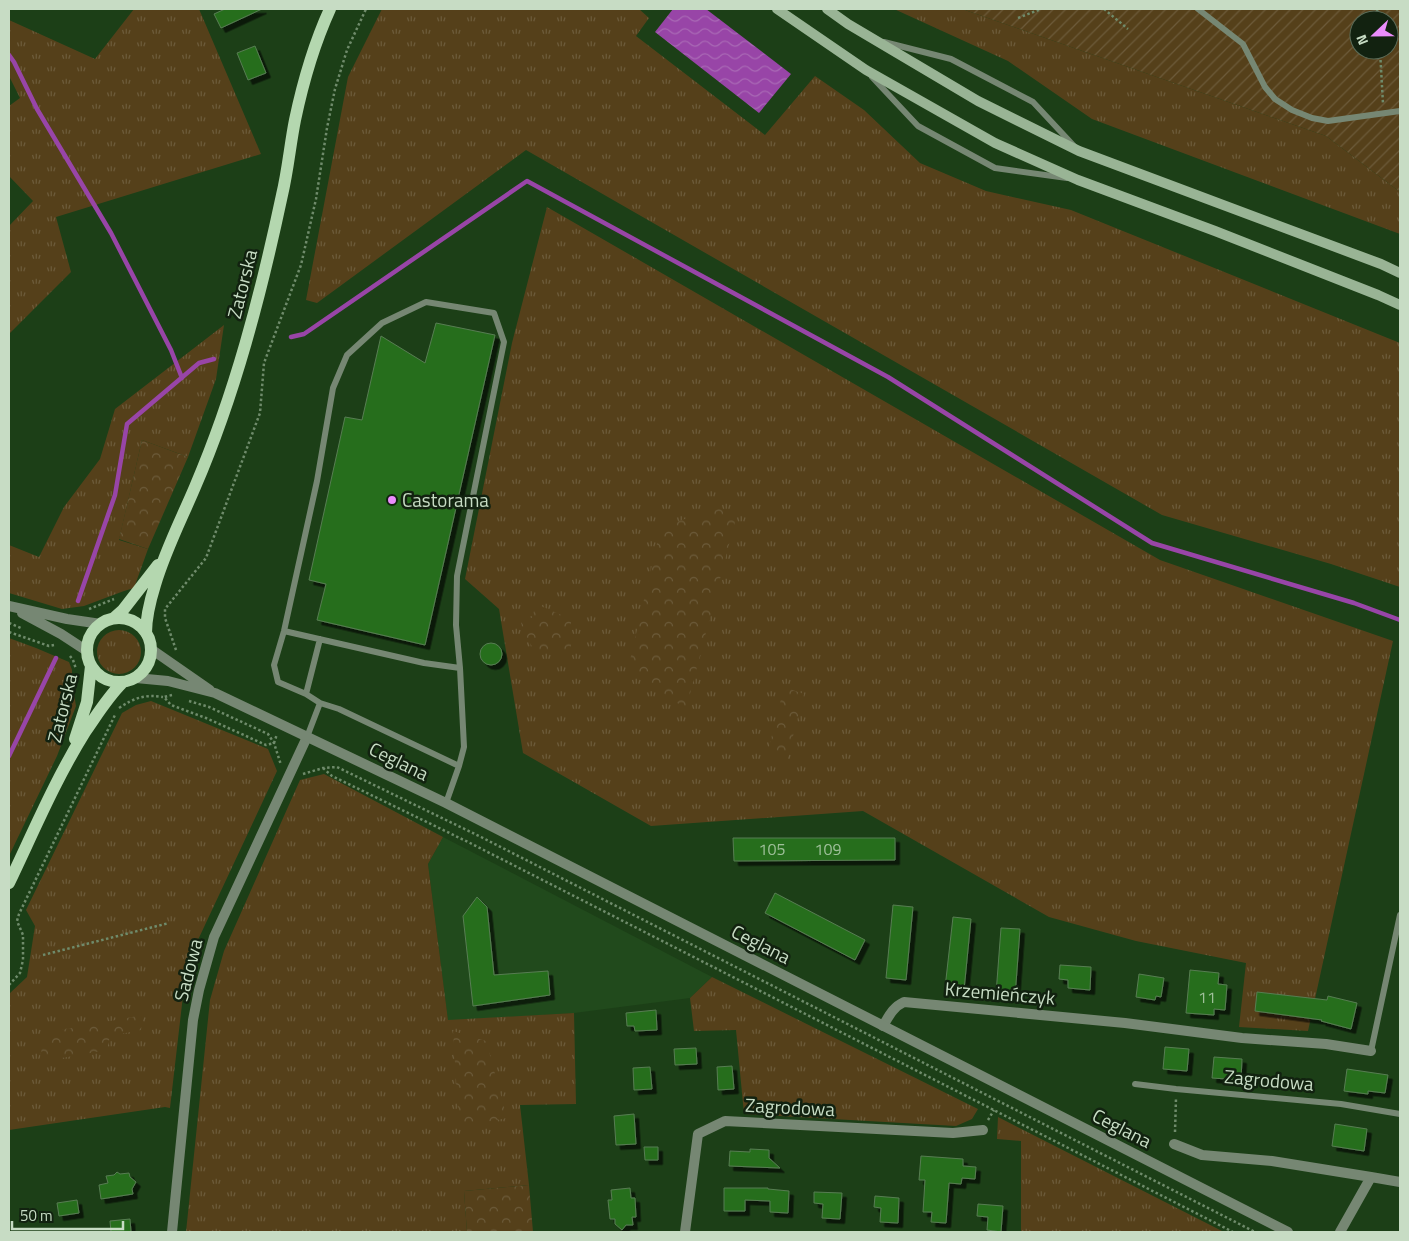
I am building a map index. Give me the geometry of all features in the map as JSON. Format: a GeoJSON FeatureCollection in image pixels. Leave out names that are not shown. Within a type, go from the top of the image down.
{"type":"FeatureCollection","features":[{"type":"Feature","properties":{"kind":"main road","name":"Zatorska"},"geometry":{"type":"LineString","coordinates":[[146,633],[146,620],[163,560],[199,476],[222,415],[246,341],[267,264],[283,192],[295,119],[309,62],[330,9]]}},
{"type":"Feature","properties":{"kind":"main road"},"geometry":{"type":"LineString","coordinates":[[777,9],[866,70],[995,143],[1078,180],[1233,238],[1400,305]]}},
{"type":"Feature","properties":{"kind":"main road"},"geometry":{"type":"LineString","coordinates":[[827,9],[848,24],[978,101],[1079,151],[1381,264],[1400,273]]}},
{"type":"Feature","properties":{"kind":"main road","name":"Zatorska"},"geometry":{"type":"LineString","coordinates":[[114,618],[124,610],[163,560]]}},
{"type":"Feature","properties":{"kind":"main road"},"geometry":{"type":"LineString","coordinates":[[114,618],[123,618],[140,626],[146,633],[152,649],[148,666],[143,672],[136,678],[122,683],[112,682],[97,674],[91,666],[87,651],[88,641],[93,631],[101,624],[114,618]]}},
{"type":"Feature","properties":{"kind":"main road","name":"Zatorska"},"geometry":{"type":"LineString","coordinates":[[69,758],[87,702],[91,666]]}},
{"type":"Feature","properties":{"kind":"main road","name":"Zatorska"},"geometry":{"type":"LineString","coordinates":[[9,883],[69,758],[100,708],[110,694],[122,683]]}},
{"type":"Feature","properties":{"kind":"street"},"geometry":{"type":"LineString","coordinates":[[9,606],[67,619],[101,624]]}},
{"type":"Feature","properties":{"kind":"street"},"geometry":{"type":"LineString","coordinates":[[9,606],[61,634],[87,651]]}},
{"type":"Feature","properties":{"kind":"street","name":"Ceglana"},"geometry":{"type":"LineString","coordinates":[[152,649],[215,693],[446,803],[1288,1232]]}},
{"type":"Feature","properties":{"kind":"street","name":"Ceglana"},"geometry":{"type":"LineString","coordinates":[[136,678],[168,681],[215,693]]}},
{"type":"Feature","properties":{"kind":"street","name":"Sadowa"},"geometry":{"type":"LineString","coordinates":[[172,1232],[193,1020],[199,990],[214,937],[307,737]]}},
{"type":"Feature","properties":{"kind":"street","name":"Krzemieńczyk"},"geometry":{"type":"LineString","coordinates":[[884,1026],[897,1005],[904,1002],[1125,1023],[1242,1038],[1326,1044],[1371,1051]]}},
{"type":"Feature","properties":{"kind":"street","name":"Zagrodowa"},"geometry":{"type":"LineString","coordinates":[[685,1232],[698,1134],[725,1121],[953,1133],[983,1130]]}},
{"type":"Feature","properties":{"kind":"street"},"geometry":{"type":"LineString","coordinates":[[1174,1144],[1202,1155],[1272,1161],[1400,1182]]}},
{"type":"Feature","properties":{"kind":"street"},"geometry":{"type":"LineString","coordinates":[[1340,1232],[1371,1177]]}},
{"type":"Feature","properties":{"kind":"lane"},"geometry":{"type":"LineString","coordinates":[[1198,9],[1243,44],[1265,87],[1275,99],[1292,110],[1312,118],[1328,121],[1400,111]]}},
{"type":"Feature","properties":{"kind":"lane"},"geometry":{"type":"LineString","coordinates":[[875,40],[951,59],[1033,102],[1079,151]]}},
{"type":"Feature","properties":{"kind":"lane"},"geometry":{"type":"LineString","coordinates":[[866,70],[918,126],[995,168],[1078,180]]}},
{"type":"Feature","properties":{"kind":"lane"},"geometry":{"type":"LineString","coordinates":[[446,803],[459,766],[464,747],[456,625],[456,576],[504,342],[494,312],[426,302],[382,323],[347,354],[333,388],[318,481],[284,631],[274,665],[278,682],[459,766]]}},
{"type":"Feature","properties":{"kind":"lane"},"geometry":{"type":"LineString","coordinates":[[284,631],[424,663],[460,668]]}},
{"type":"Feature","properties":{"kind":"lane"},"geometry":{"type":"LineString","coordinates":[[306,694],[320,639]]}},
{"type":"Feature","properties":{"kind":"lane"},"geometry":{"type":"LineString","coordinates":[[307,737],[320,703]]}},
{"type":"Feature","properties":{"kind":"lane"},"geometry":{"type":"LineString","coordinates":[[1371,1051],[1400,915]]}},
{"type":"Feature","properties":{"kind":"lane","name":"Zagrodowa"},"geometry":{"type":"LineString","coordinates":[[1135,1084],[1341,1104],[1400,1114]]}},
{"type":"Feature","properties":{"kind":"path"},"geometry":{"type":"LineString","coordinates":[[178,656],[165,618],[165,609],[206,558],[260,413],[264,363],[302,265],[316,199],[334,89],[347,50],[366,9]]}},
{"type":"Feature","properties":{"kind":"path"},"geometry":{"type":"LineString","coordinates":[[1018,18],[1041,9]]}},
{"type":"Feature","properties":{"kind":"path"},"geometry":{"type":"LineString","coordinates":[[1104,9],[1128,29]]}},
{"type":"Feature","properties":{"kind":"path"},"geometry":{"type":"LineString","coordinates":[[1381,60],[1384,113]]}},
{"type":"Feature","properties":{"kind":"path"},"geometry":{"type":"LineString","coordinates":[[9,632],[49,646],[56,645]]}},
{"type":"Feature","properties":{"kind":"path"},"geometry":{"type":"LineString","coordinates":[[68,652],[73,660],[77,674]]}},
{"type":"Feature","properties":{"kind":"path"},"geometry":{"type":"LineString","coordinates":[[164,698],[165,692]]}},
{"type":"Feature","properties":{"kind":"path"},"geometry":{"type":"LineString","coordinates":[[9,985],[20,973],[23,960],[24,936],[17,921],[19,914],[118,709],[144,696],[152,695],[164,698],[171,705],[206,718],[266,745],[274,743]]}},
{"type":"Feature","properties":{"kind":"path"},"geometry":{"type":"LineString","coordinates":[[164,698],[173,695]]}},
{"type":"Feature","properties":{"kind":"path"},"geometry":{"type":"LineString","coordinates":[[182,698],[209,707],[268,734],[274,743],[283,768]]}},
{"type":"Feature","properties":{"kind":"path"},"geometry":{"type":"LineString","coordinates":[[274,743],[280,724]]}},
{"type":"Feature","properties":{"kind":"path"},"geometry":{"type":"LineString","coordinates":[[300,776],[323,768],[337,767],[481,837],[1256,1232]]}},
{"type":"Feature","properties":{"kind":"path"},"geometry":{"type":"LineString","coordinates":[[323,768],[332,776],[470,843],[1233,1232]]}},
{"type":"Feature","properties":{"kind":"path"},"geometry":{"type":"LineString","coordinates":[[43,955],[169,923]]}},
{"type":"Feature","properties":{"kind":"path"},"geometry":{"type":"LineString","coordinates":[[1174,1144],[1176,1089]]}},
{"type":"Feature","properties":{"kind":"shaded area"},"geometry":{"type":"Polygon","coordinates":[[[443,837],[712,977],[690,998],[574,1013],[448,1021],[428,864],[443,837]]]}},
{"type":"Feature","properties":{"kind":"green space"},"geometry":{"type":"Polygon","coordinates":[[[134,9],[199,9],[261,154],[56,217],[71,272],[9,334],[9,226],[33,201],[9,176],[9,106],[20,98],[9,76],[9,20],[95,59],[134,9]]]}},
{"type":"Feature","properties":{"kind":"green space"},"geometry":{"type":"Polygon","coordinates":[[[382,9],[639,9],[649,18],[636,36],[765,135],[815,76],[864,110],[920,163],[986,191],[1071,210],[1400,343],[1400,587],[1331,564],[1162,515],[526,150],[317,303],[306,300],[348,77],[382,9]]]}},
{"type":"Feature","properties":{"kind":"green space"},"geometry":{"type":"Polygon","coordinates":[[[894,9],[962,9],[1326,136],[1400,192],[1400,234],[1092,119],[1008,61],[894,9]]]}},
{"type":"Feature","properties":{"kind":"green space"},"geometry":{"type":"Polygon","coordinates":[[[962,9],[1400,9],[1400,192],[1326,136],[962,9]]]}},
{"type":"Feature","properties":{"kind":"green space"},"geometry":{"type":"Polygon","coordinates":[[[547,207],[1160,560],[1393,641],[1308,1031],[1239,1027],[1246,963],[1136,941],[1049,917],[863,811],[651,826],[523,753],[499,609],[465,579],[512,343],[547,207]]]}},
{"type":"Feature","properties":{"kind":"green space"},"geometry":{"type":"Polygon","coordinates":[[[224,325],[216,379],[188,457],[142,440],[119,540],[148,549],[134,588],[84,606],[62,609],[9,593],[9,545],[39,557],[64,507],[100,459],[115,409],[224,325]]]}},
{"type":"Feature","properties":{"kind":"green space"},"geometry":{"type":"Polygon","coordinates":[[[142,440],[188,457],[148,549],[119,539],[142,440]]]}},
{"type":"Feature","properties":{"kind":"green space"},"geometry":{"type":"Polygon","coordinates":[[[719,509],[737,514],[686,709],[628,669],[661,526],[719,509]]]}},
{"type":"Feature","properties":{"kind":"green space"},"geometry":{"type":"Polygon","coordinates":[[[536,604],[571,619],[571,654],[534,650],[522,629],[520,614],[532,618],[536,604]]]}},
{"type":"Feature","properties":{"kind":"green space"},"geometry":{"type":"Polygon","coordinates":[[[119,630],[131,634],[137,640],[141,652],[137,664],[131,670],[119,674],[107,670],[101,664],[97,652],[101,640],[107,634],[119,630]]]}},
{"type":"Feature","properties":{"kind":"green space"},"geometry":{"type":"Polygon","coordinates":[[[9,638],[69,662],[72,670],[76,706],[57,756],[9,856],[9,638]]]}},
{"type":"Feature","properties":{"kind":"green space"},"geometry":{"type":"Polygon","coordinates":[[[784,687],[804,694],[786,763],[767,755],[784,687]]]}},
{"type":"Feature","properties":{"kind":"green space"},"geometry":{"type":"Polygon","coordinates":[[[151,701],[268,749],[277,771],[197,942],[184,987],[170,1108],[165,1107],[9,1130],[9,994],[27,977],[35,926],[26,910],[122,713],[136,705],[151,701]]]}},
{"type":"Feature","properties":{"kind":"green space"},"geometry":{"type":"Polygon","coordinates":[[[324,774],[443,837],[428,864],[448,1020],[574,1013],[576,1104],[520,1105],[529,1185],[464,1191],[467,1232],[186,1232],[210,1000],[224,951],[300,780],[324,774]]]}},
{"type":"Feature","properties":{"kind":"green space"},"geometry":{"type":"Polygon","coordinates":[[[712,977],[978,1109],[972,1119],[956,1126],[744,1114],[736,1030],[694,1031],[690,998],[712,977]]]}},
{"type":"Feature","properties":{"kind":"green space"},"geometry":{"type":"Polygon","coordinates":[[[143,1015],[141,1030],[110,1036],[107,1050],[39,1062],[45,1033],[143,1015]]]}},
{"type":"Feature","properties":{"kind":"green space"},"geometry":{"type":"Polygon","coordinates":[[[453,1031],[486,1041],[507,1118],[459,1127],[453,1031]]]}},
{"type":"Feature","properties":{"kind":"green space"},"geometry":{"type":"Polygon","coordinates":[[[998,1117],[1224,1232],[1021,1232],[1021,1141],[997,1139],[998,1117]]]}},
{"type":"Feature","properties":{"kind":"green space"},"geometry":{"type":"Polygon","coordinates":[[[529,1185],[533,1232],[467,1232],[464,1191],[529,1185]]]}},
{"type":"Feature","properties":{"kind":"water"},"geometry":{"type":"Polygon","coordinates":[[[673,9],[706,9],[791,74],[759,113],[655,32],[673,9]]]}},
{"type":"Feature","properties":{"kind":"building"},"geometry":{"type":"Polygon","coordinates":[[[225,9],[262,9],[221,28],[214,14],[225,9]]]}},
{"type":"Feature","properties":{"kind":"building"},"geometry":{"type":"Polygon","coordinates":[[[255,46],[266,73],[248,80],[237,53],[255,46]]]}},
{"type":"Feature","properties":{"kind":"building","name":"Castorama"},"geometry":{"type":"Polygon","coordinates":[[[436,323],[495,335],[425,645],[317,620],[326,584],[309,580],[345,417],[362,420],[381,336],[425,363],[436,323]]]}},
{"type":"Feature","properties":{"kind":"building"},"geometry":{"type":"Polygon","coordinates":[[[491,643],[499,646],[502,654],[499,662],[491,665],[483,662],[480,654],[483,646],[491,643]]]}},
{"type":"Feature","properties":{"kind":"building"},"geometry":{"type":"Polygon","coordinates":[[[733,838],[895,838],[895,860],[734,861],[733,838]]]}},
{"type":"Feature","properties":{"kind":"building"},"geometry":{"type":"Polygon","coordinates":[[[775,893],[865,940],[855,960],[765,913],[775,893]]]}},
{"type":"Feature","properties":{"kind":"building"},"geometry":{"type":"Polygon","coordinates":[[[477,897],[487,907],[494,975],[548,971],[550,995],[473,1006],[463,916],[477,897]]]}},
{"type":"Feature","properties":{"kind":"building"},"geometry":{"type":"Polygon","coordinates":[[[893,905],[913,907],[906,980],[886,978],[893,905]]]}},
{"type":"Feature","properties":{"kind":"building"},"geometry":{"type":"Polygon","coordinates":[[[953,917],[971,919],[964,990],[945,988],[953,917]]]}},
{"type":"Feature","properties":{"kind":"building"},"geometry":{"type":"Polygon","coordinates":[[[1001,928],[1020,929],[1015,997],[996,994],[1001,928]]]}},
{"type":"Feature","properties":{"kind":"building"},"geometry":{"type":"Polygon","coordinates":[[[1060,965],[1091,967],[1090,990],[1068,988],[1068,980],[1059,979],[1060,965]]]}},
{"type":"Feature","properties":{"kind":"building"},"geometry":{"type":"Polygon","coordinates":[[[1190,970],[1219,973],[1218,984],[1227,985],[1225,1010],[1214,1009],[1214,1015],[1186,1013],[1190,970]]]}},
{"type":"Feature","properties":{"kind":"building"},"geometry":{"type":"Polygon","coordinates":[[[1139,974],[1164,978],[1161,997],[1156,996],[1155,1000],[1136,997],[1139,974]]]}},
{"type":"Feature","properties":{"kind":"building"},"geometry":{"type":"Polygon","coordinates":[[[1257,992],[1327,1000],[1328,996],[1357,1003],[1351,1029],[1322,1020],[1255,1011],[1257,992]]]}},
{"type":"Feature","properties":{"kind":"building"},"geometry":{"type":"Polygon","coordinates":[[[656,1010],[657,1030],[635,1031],[634,1026],[627,1026],[626,1013],[656,1010]]]}},
{"type":"Feature","properties":{"kind":"building"},"geometry":{"type":"Polygon","coordinates":[[[1165,1047],[1189,1049],[1187,1071],[1163,1069],[1165,1047]]]}},
{"type":"Feature","properties":{"kind":"building"},"geometry":{"type":"Polygon","coordinates":[[[696,1048],[697,1064],[675,1065],[674,1049],[696,1048]]]}},
{"type":"Feature","properties":{"kind":"building"},"geometry":{"type":"Polygon","coordinates":[[[1214,1057],[1242,1059],[1241,1080],[1212,1078],[1214,1057]]]}},
{"type":"Feature","properties":{"kind":"building"},"geometry":{"type":"Polygon","coordinates":[[[732,1066],[734,1089],[718,1090],[717,1067],[732,1066]]]}},
{"type":"Feature","properties":{"kind":"building"},"geometry":{"type":"Polygon","coordinates":[[[650,1067],[652,1089],[634,1090],[633,1068],[650,1067]]]}},
{"type":"Feature","properties":{"kind":"building"},"geometry":{"type":"Polygon","coordinates":[[[1347,1069],[1388,1075],[1385,1093],[1368,1091],[1368,1094],[1344,1091],[1347,1069]]]}},
{"type":"Feature","properties":{"kind":"building"},"geometry":{"type":"Polygon","coordinates":[[[634,1114],[636,1144],[616,1145],[614,1116],[634,1114]]]}},
{"type":"Feature","properties":{"kind":"building"},"geometry":{"type":"Polygon","coordinates":[[[1335,1124],[1367,1129],[1364,1151],[1332,1146],[1335,1124]]]}},
{"type":"Feature","properties":{"kind":"building"},"geometry":{"type":"Polygon","coordinates":[[[644,1147],[658,1147],[658,1160],[645,1160],[644,1147]]]}},
{"type":"Feature","properties":{"kind":"building"},"geometry":{"type":"Polygon","coordinates":[[[750,1149],[769,1150],[769,1158],[780,1168],[729,1166],[730,1151],[750,1152],[750,1149]]]}},
{"type":"Feature","properties":{"kind":"building"},"geometry":{"type":"Polygon","coordinates":[[[921,1156],[963,1159],[963,1166],[976,1167],[975,1179],[962,1178],[961,1184],[949,1183],[946,1223],[931,1222],[932,1212],[923,1212],[925,1180],[919,1180],[921,1156]]]}},
{"type":"Feature","properties":{"kind":"building"},"geometry":{"type":"Polygon","coordinates":[[[117,1172],[120,1174],[129,1173],[130,1177],[136,1182],[132,1189],[133,1194],[101,1199],[99,1185],[108,1183],[106,1176],[114,1175],[117,1172]]]}},
{"type":"Feature","properties":{"kind":"building"},"geometry":{"type":"Polygon","coordinates":[[[630,1188],[631,1198],[635,1198],[636,1217],[632,1217],[633,1225],[626,1225],[622,1230],[615,1224],[615,1219],[610,1219],[608,1200],[612,1200],[611,1190],[630,1188]]]}},
{"type":"Feature","properties":{"kind":"building"},"geometry":{"type":"Polygon","coordinates":[[[724,1188],[768,1188],[789,1191],[788,1213],[770,1212],[770,1201],[745,1200],[745,1211],[724,1211],[724,1188]]]}},
{"type":"Feature","properties":{"kind":"building"},"geometry":{"type":"Polygon","coordinates":[[[814,1192],[842,1193],[840,1219],[822,1218],[823,1204],[814,1203],[814,1192]]]}},
{"type":"Feature","properties":{"kind":"building"},"geometry":{"type":"Polygon","coordinates":[[[875,1196],[899,1198],[898,1223],[880,1222],[881,1208],[874,1207],[875,1196]]]}},
{"type":"Feature","properties":{"kind":"building"},"geometry":{"type":"Polygon","coordinates":[[[77,1200],[79,1213],[59,1216],[57,1203],[77,1200]]]}},
{"type":"Feature","properties":{"kind":"building"},"geometry":{"type":"Polygon","coordinates":[[[978,1204],[1003,1206],[1001,1232],[987,1230],[988,1217],[977,1216],[978,1204]]]}},
{"type":"Feature","properties":{"kind":"building"},"geometry":{"type":"Polygon","coordinates":[[[130,1219],[131,1232],[111,1232],[110,1221],[130,1219]]]}},
{"type":"Feature","properties":{"kind":"waterway"},"geometry":{"type":"LineString","coordinates":[[9,55],[37,109],[111,233],[171,350],[182,378]]}},
{"type":"Feature","properties":{"kind":"waterway"},"geometry":{"type":"LineString","coordinates":[[291,337],[304,334],[527,181],[888,377],[1152,543],[1354,603],[1400,620]]}},
{"type":"Feature","properties":{"kind":"waterway"},"geometry":{"type":"LineString","coordinates":[[78,601],[115,495],[127,424],[199,363],[214,359]]}},
{"type":"Feature","properties":{"kind":"waterway"},"geometry":{"type":"LineString","coordinates":[[9,756],[56,658]]}},
{"type":"Feature","properties":{"kind":"place","name":"Castorama"},"geometry":{"type":"Point","coordinates":[392,500]}}]}
